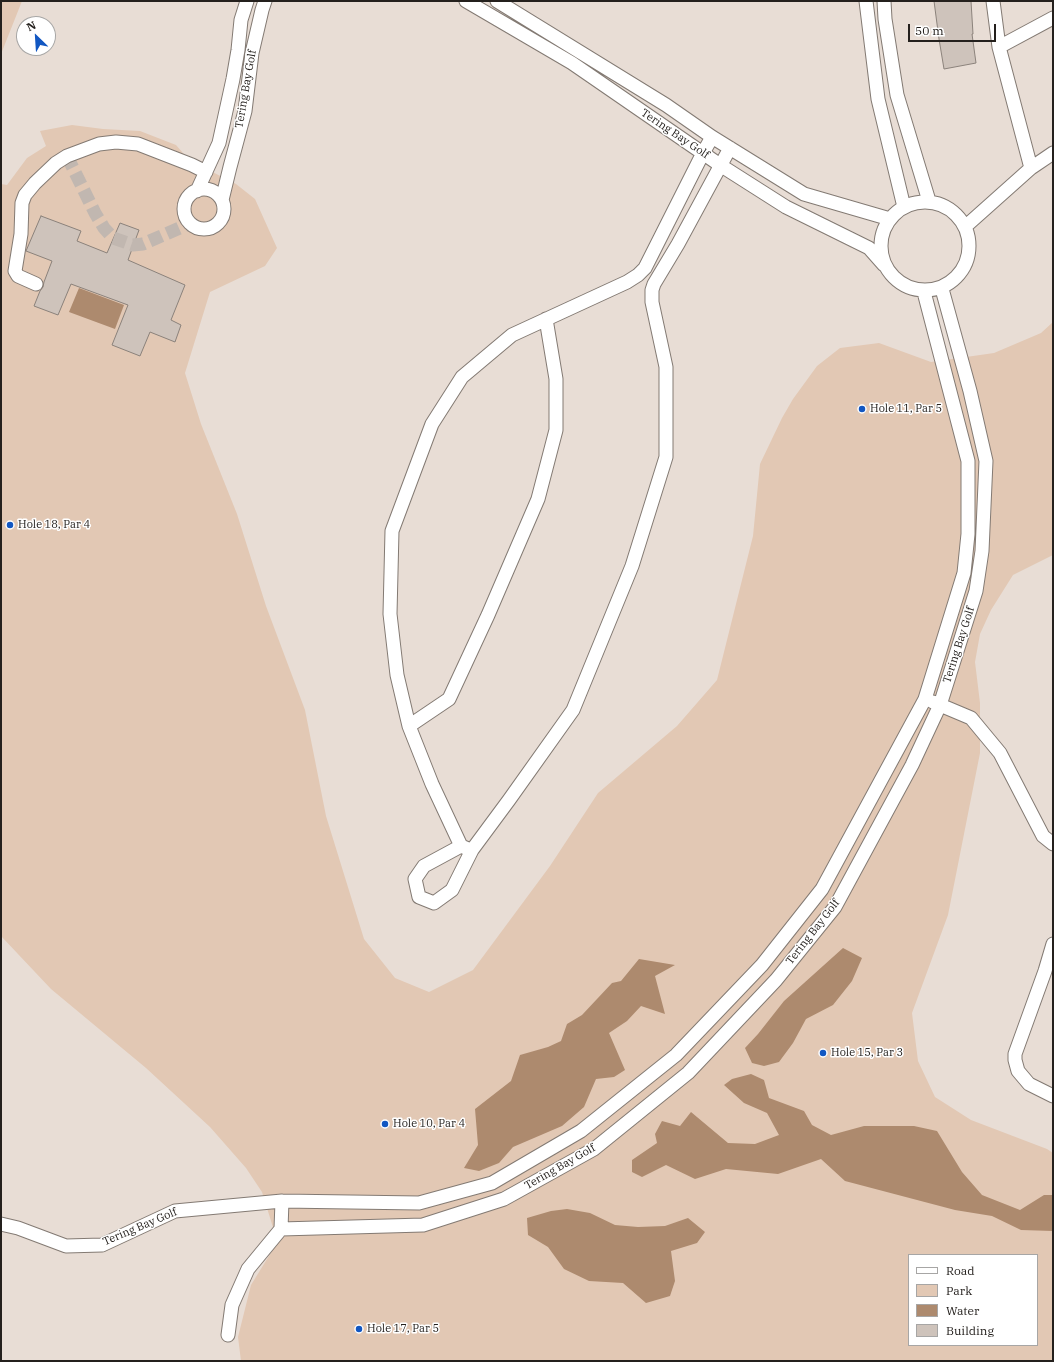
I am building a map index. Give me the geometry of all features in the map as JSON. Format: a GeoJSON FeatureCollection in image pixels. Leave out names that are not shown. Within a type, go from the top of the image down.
{"type":"FeatureCollection","features":[{"type":"Feature","properties":{"kind":"street","name":"Tering Bay Golf"},"geometry":{"type":"LineString","coordinates":[[247,1],[241,20],[238,50],[219,143],[197,191],[191,194],[185,205],[185,212],[191,223],[197,227],[205,229],[213,227],[219,222],[223,215],[224,207],[222,200],[245,111],[252,53],[262,10],[266,1]]}},
{"type":"Feature","properties":{"kind":"street","name":"Tering Bay Golf"},"geometry":{"type":"LineString","coordinates":[[466,1],[572,63],[720,165],[786,207],[869,248],[900,284],[924,292],[942,289],[962,274],[971,251],[966,226]]}},
{"type":"Feature","properties":{"kind":"street","name":"Tering Bay Golf"},"geometry":{"type":"LineString","coordinates":[[497,1],[666,105],[730,148],[804,194],[890,218]]}},
{"type":"Feature","properties":{"kind":"street"},"geometry":{"type":"LineString","coordinates":[[866,1],[878,99],[904,206]]}},
{"type":"Feature","properties":{"kind":"street"},"geometry":{"type":"LineString","coordinates":[[884,1],[885,18],[897,95],[929,201]]}},
{"type":"Feature","properties":{"kind":"street"},"geometry":{"type":"LineString","coordinates":[[993,1],[999,47],[1031,168]]}},
{"type":"Feature","properties":{"kind":"street"},"geometry":{"type":"LineString","coordinates":[[999,47],[1053,18]]}},
{"type":"Feature","properties":{"kind":"street"},"geometry":{"type":"LineString","coordinates":[[238,50],[252,53]]}},
{"type":"Feature","properties":{"kind":"street"},"geometry":{"type":"LineString","coordinates":[[712,136],[645,268],[638,275],[627,282],[512,335],[462,377],[432,424],[392,531],[390,614],[397,675],[409,726],[432,784],[466,848],[509,800],[574,710],[632,566],[666,457],[666,367],[652,302],[652,290],[730,148]]}},
{"type":"Feature","properties":{"kind":"street"},"geometry":{"type":"LineString","coordinates":[[36,284],[18,276],[15,271],[22,234],[22,203],[25,195],[35,183],[56,163],[67,156],[99,144],[116,142],[138,144],[206,172]]}},
{"type":"Feature","properties":{"kind":"street"},"geometry":{"type":"LineString","coordinates":[[884,265],[880,241],[890,218],[904,206],[929,201],[951,209],[966,226],[1031,168],[1053,154]]}},
{"type":"Feature","properties":{"kind":"street"},"geometry":{"type":"LineString","coordinates":[[197,191],[204,189],[211,190],[218,194],[222,200]]}},
{"type":"Feature","properties":{"kind":"street","name":"Tering Bay Golf"},"geometry":{"type":"LineString","coordinates":[[280,1229],[423,1224],[504,1199],[594,1149],[688,1072],[776,980],[835,907],[912,765],[940,705],[976,591],[982,551],[986,461],[970,391],[942,289]]}},
{"type":"Feature","properties":{"kind":"street","name":"Tering Bay Golf"},"geometry":{"type":"LineString","coordinates":[[1,1224],[18,1228],[66,1246],[102,1245],[175,1210],[282,1201],[419,1202],[492,1183],[581,1131],[676,1055],[762,965],[822,889],[925,699],[964,573],[968,534],[968,461],[924,292]]}},
{"type":"Feature","properties":{"kind":"street"},"geometry":{"type":"LineString","coordinates":[[409,726],[449,699],[488,615],[538,499],[556,430],[556,379],[546,319]]}},
{"type":"Feature","properties":{"kind":"street"},"geometry":{"type":"LineString","coordinates":[[925,699],[971,718],[1000,752],[1043,836],[1053,844]]}},
{"type":"Feature","properties":{"kind":"street"},"geometry":{"type":"LineString","coordinates":[[1053,944],[1049,973],[1015,1054],[1018,1071],[1028,1084],[1053,1096]]}},
{"type":"Feature","properties":{"kind":"street"},"geometry":{"type":"LineString","coordinates":[[228,1334],[232,1305],[248,1269],[280,1229],[282,1201]]}},
{"type":"Feature","properties":{"kind":"green space"},"geometry":{"type":"Polygon","coordinates":[[[1,1],[22,1],[16,16],[1,54],[1,1]]]}},
{"type":"Feature","properties":{"kind":"green space"},"geometry":{"type":"Polygon","coordinates":[[[72,125],[103,129],[140,131],[176,145],[189,160],[236,184],[255,199],[277,248],[265,266],[210,292],[185,373],[201,424],[237,514],[266,606],[305,710],[326,816],[364,939],[395,978],[429,992],[473,970],[550,866],[598,793],[677,726],[717,680],[753,536],[760,464],[782,418],[793,399],[817,366],[840,348],[879,343],[931,362],[994,353],[1041,333],[1053,322],[1053,555],[1013,575],[991,610],[980,634],[975,662],[980,703],[980,753],[948,915],[912,1013],[918,1061],[935,1097],[971,1120],[1047,1149],[1053,1153],[1053,1361],[241,1361],[238,1337],[251,1285],[272,1251],[276,1237],[262,1192],[246,1168],[210,1127],[146,1068],[51,989],[1,936],[1,184],[7,185],[27,158],[46,146],[40,131],[72,125]]]}},
{"type":"Feature","properties":{"kind":"water"},"geometry":{"type":"Polygon","coordinates":[[[79,288],[124,305],[115,329],[69,312],[79,288]]]}},
{"type":"Feature","properties":{"kind":"water"},"geometry":{"type":"Polygon","coordinates":[[[843,948],[862,958],[852,981],[833,1005],[806,1019],[793,1043],[779,1062],[764,1066],[752,1063],[745,1048],[784,1001],[843,948]]]}},
{"type":"Feature","properties":{"kind":"water"},"geometry":{"type":"Polygon","coordinates":[[[639,959],[675,965],[655,976],[665,1014],[641,1006],[627,1021],[609,1033],[625,1070],[614,1077],[596,1079],[584,1107],[562,1126],[513,1147],[499,1163],[479,1171],[464,1168],[478,1145],[475,1109],[511,1081],[520,1055],[548,1047],[561,1041],[567,1024],[582,1015],[612,983],[621,981],[639,959]]]}},
{"type":"Feature","properties":{"kind":"water"},"geometry":{"type":"Polygon","coordinates":[[[751,1074],[764,1080],[769,1098],[804,1111],[812,1125],[831,1135],[864,1126],[914,1126],[937,1131],[962,1172],[982,1195],[1020,1210],[1044,1195],[1053,1195],[1053,1231],[1021,1230],[992,1216],[955,1210],[845,1181],[821,1159],[778,1174],[726,1169],[695,1179],[666,1165],[642,1177],[632,1172],[632,1160],[657,1143],[655,1134],[662,1121],[680,1126],[691,1112],[728,1143],[755,1144],[779,1135],[767,1113],[744,1103],[724,1085],[732,1079],[751,1074]]]}},
{"type":"Feature","properties":{"kind":"water"},"geometry":{"type":"Polygon","coordinates":[[[567,1209],[590,1213],[615,1225],[638,1227],[665,1226],[688,1218],[705,1232],[697,1243],[671,1251],[675,1281],[670,1296],[646,1303],[623,1283],[589,1281],[564,1269],[548,1247],[528,1235],[527,1218],[551,1211],[567,1209]]]}},
{"type":"Feature","properties":{"kind":"building"},"geometry":{"type":"Polygon","coordinates":[[[934,1],[971,1],[972,34],[976,63],[944,69],[934,1]]]}},
{"type":"Feature","properties":{"kind":"building"},"geometry":{"type":"Polygon","coordinates":[[[41,216],[81,231],[77,241],[107,253],[120,223],[139,230],[128,260],[185,285],[171,320],[181,325],[175,342],[150,332],[140,356],[112,345],[128,305],[71,284],[58,315],[34,306],[43,287],[52,261],[26,251],[41,216]]]}},
{"type":"Feature","properties":{"kind":"tunnel"},"geometry":{"type":"LineString","coordinates":[[67,156],[95,213],[104,228],[113,238],[133,245],[143,244],[191,223]]}},
{"type":"Feature","properties":{"kind":"place","name":"Hole 11, Par 5"},"geometry":{"type":"Point","coordinates":[862,409]}},
{"type":"Feature","properties":{"kind":"place","name":"Hole 18, Par 4"},"geometry":{"type":"Point","coordinates":[10,525]}},
{"type":"Feature","properties":{"kind":"place","name":"Hole 15, Par 3"},"geometry":{"type":"Point","coordinates":[823,1053]}},
{"type":"Feature","properties":{"kind":"place","name":"Hole 10, Par 4"},"geometry":{"type":"Point","coordinates":[385,1124]}},
{"type":"Feature","properties":{"kind":"place","name":"Hole 17, Par 5"},"geometry":{"type":"Point","coordinates":[359,1329]}}]}
